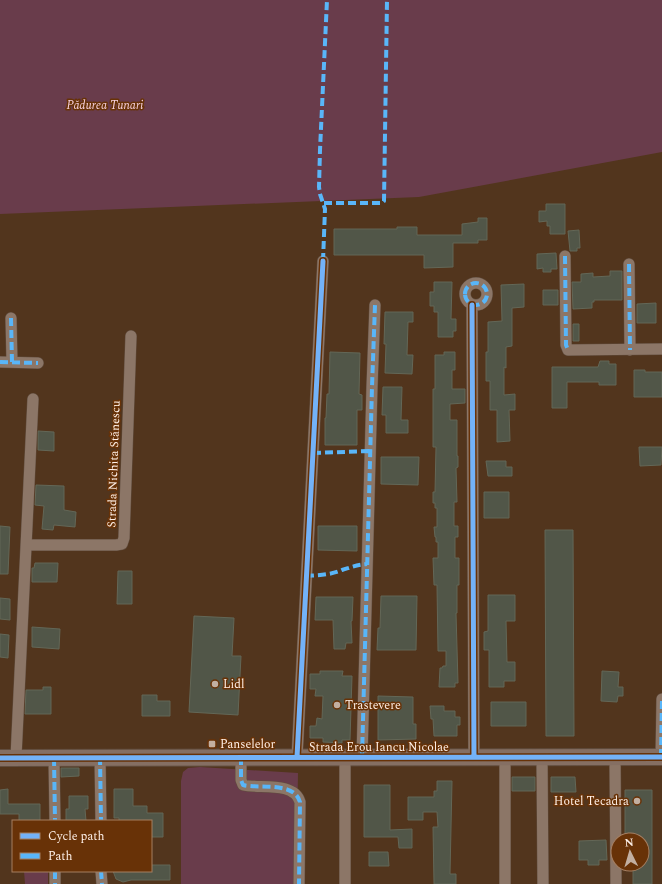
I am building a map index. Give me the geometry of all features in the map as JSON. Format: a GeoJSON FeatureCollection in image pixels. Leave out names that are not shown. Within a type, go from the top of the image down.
{"type":"FeatureCollection","features":[{"type":"Feature","properties":{"kind":"street"},"geometry":{"type":"LineString","coordinates":[[565,256],[566,345],[568,350],[662,349]]}},
{"type":"Feature","properties":{"kind":"street"},"geometry":{"type":"LineString","coordinates":[[297,757],[322,261]]}},
{"type":"Feature","properties":{"kind":"street"},"geometry":{"type":"LineString","coordinates":[[629,264],[630,350]]}},
{"type":"Feature","properties":{"kind":"street"},"geometry":{"type":"LineString","coordinates":[[472,305],[474,757]]}},
{"type":"Feature","properties":{"kind":"street"},"geometry":{"type":"LineString","coordinates":[[362,757],[375,306]]}},
{"type":"Feature","properties":{"kind":"street"},"geometry":{"type":"LineString","coordinates":[[11,318],[12,362]]}},
{"type":"Feature","properties":{"kind":"street","name":"Strada Nichita Stănescu"},"geometry":{"type":"LineString","coordinates":[[26,545],[116,546],[122,544],[124,538],[131,336]]}},
{"type":"Feature","properties":{"kind":"street"},"geometry":{"type":"LineString","coordinates":[[0,362],[38,363]]}},
{"type":"Feature","properties":{"kind":"street"},"geometry":{"type":"LineString","coordinates":[[16,758],[33,399]]}},
{"type":"Feature","properties":{"kind":"street"},"geometry":{"type":"LineString","coordinates":[[662,699],[662,757]]}},
{"type":"Feature","properties":{"kind":"street"},"geometry":{"type":"LineString","coordinates":[[100,757],[101,820]]}},
{"type":"Feature","properties":{"kind":"street"},"geometry":{"type":"LineString","coordinates":[[241,757],[241,780],[243,785],[284,788],[299,796],[299,884]]}},
{"type":"Feature","properties":{"kind":"street"},"geometry":{"type":"LineString","coordinates":[[345,757],[345,884]]}},
{"type":"Feature","properties":{"kind":"street"},"geometry":{"type":"LineString","coordinates":[[505,757],[505,884]]}},
{"type":"Feature","properties":{"kind":"street"},"geometry":{"type":"LineString","coordinates":[[542,757],[543,884]]}},
{"type":"Feature","properties":{"kind":"street"},"geometry":{"type":"LineString","coordinates":[[615,757],[616,884]]}},
{"type":"Feature","properties":{"kind":"street","name":"Strada Erou Iancu Nicolae"},"geometry":{"type":"LineString","coordinates":[[0,758],[662,757]]}},
{"type":"Feature","properties":{"kind":"street"},"geometry":{"type":"LineString","coordinates":[[54,758],[55,820]]}},
{"type":"Feature","properties":{"kind":"street"},"geometry":{"type":"LineString","coordinates":[[55,872],[55,884]]}},
{"type":"Feature","properties":{"kind":"street"},"geometry":{"type":"LineString","coordinates":[[101,872],[102,884]]}},
{"type":"Feature","properties":{"kind":"green space","name":"Pădurea Tunari"},"geometry":{"type":"Polygon","coordinates":[[[0,0],[662,0],[662,152],[419,197],[0,214],[0,0]]]}},
{"type":"Feature","properties":{"kind":"green space"},"geometry":{"type":"Polygon","coordinates":[[[200,767],[298,773],[296,884],[181,884],[181,781],[183,772],[188,768],[200,767]]]}},
{"type":"Feature","properties":{"kind":"green space"},"geometry":{"type":"Polygon","coordinates":[[[24,872],[48,872],[48,884],[25,884],[24,872]]]}},
{"type":"Feature","properties":{"kind":"building"},"geometry":{"type":"Polygon","coordinates":[[[546,204],[565,204],[565,234],[550,234],[550,226],[547,226],[547,221],[539,222],[539,211],[546,211],[546,204]]]}},
{"type":"Feature","properties":{"kind":"building"},"geometry":{"type":"Polygon","coordinates":[[[478,218],[487,218],[487,240],[478,240],[478,243],[453,243],[453,267],[424,268],[424,255],[334,255],[334,229],[397,229],[397,227],[417,227],[417,235],[462,235],[462,224],[478,222],[478,218]]]}},
{"type":"Feature","properties":{"kind":"building"},"geometry":{"type":"Polygon","coordinates":[[[579,230],[580,248],[577,248],[577,251],[570,251],[568,231],[579,230]]]}},
{"type":"Feature","properties":{"kind":"building"},"geometry":{"type":"Polygon","coordinates":[[[556,253],[557,269],[551,269],[551,272],[543,272],[543,268],[537,269],[537,254],[556,253]]]}},
{"type":"Feature","properties":{"kind":"building"},"geometry":{"type":"Polygon","coordinates":[[[610,271],[622,271],[622,300],[594,300],[594,302],[592,302],[592,308],[573,309],[572,282],[581,282],[581,274],[593,273],[593,277],[610,276],[610,271]]]}},
{"type":"Feature","properties":{"kind":"building"},"geometry":{"type":"Polygon","coordinates":[[[434,282],[452,282],[451,319],[456,319],[456,331],[453,331],[453,337],[438,337],[438,312],[434,312],[434,306],[430,306],[430,292],[434,292],[434,282]]]}},
{"type":"Feature","properties":{"kind":"building"},"geometry":{"type":"Polygon","coordinates":[[[524,284],[524,307],[512,308],[512,346],[506,347],[506,368],[504,367],[504,395],[515,394],[515,410],[509,410],[510,441],[497,442],[497,410],[490,410],[490,381],[486,381],[488,322],[502,321],[501,285],[524,284]]]}},
{"type":"Feature","properties":{"kind":"building"},"geometry":{"type":"Polygon","coordinates":[[[543,290],[558,290],[558,305],[543,305],[543,290]]]}},
{"type":"Feature","properties":{"kind":"building"},"geometry":{"type":"Polygon","coordinates":[[[656,303],[656,323],[637,323],[637,304],[656,303]]]}},
{"type":"Feature","properties":{"kind":"building"},"geometry":{"type":"Polygon","coordinates":[[[385,312],[413,312],[413,322],[408,322],[407,355],[413,355],[412,374],[385,373],[385,312]]]}},
{"type":"Feature","properties":{"kind":"building"},"geometry":{"type":"Polygon","coordinates":[[[573,324],[579,324],[579,341],[573,341],[573,324]]]}},
{"type":"Feature","properties":{"kind":"building"},"geometry":{"type":"Polygon","coordinates":[[[330,352],[360,353],[359,394],[362,395],[362,410],[357,410],[357,445],[325,445],[325,418],[327,394],[329,394],[330,352]]]}},
{"type":"Feature","properties":{"kind":"building"},"geometry":{"type":"Polygon","coordinates":[[[444,352],[455,352],[455,370],[452,370],[452,389],[465,389],[465,403],[450,404],[450,420],[457,420],[458,456],[458,467],[456,468],[457,502],[454,502],[454,526],[458,526],[458,537],[455,537],[455,558],[459,558],[459,585],[457,585],[456,613],[458,683],[455,683],[455,687],[439,687],[440,668],[446,666],[446,651],[438,651],[437,585],[434,585],[433,558],[438,558],[438,542],[436,542],[434,527],[437,527],[437,508],[435,508],[435,503],[433,503],[433,492],[435,492],[436,447],[433,447],[433,389],[435,389],[435,355],[444,355],[444,352]]]}},
{"type":"Feature","properties":{"kind":"building"},"geometry":{"type":"Polygon","coordinates":[[[600,361],[609,361],[609,364],[616,364],[616,385],[599,385],[599,382],[567,382],[567,408],[552,408],[552,367],[598,367],[600,361]]]}},
{"type":"Feature","properties":{"kind":"building"},"geometry":{"type":"Polygon","coordinates":[[[634,370],[645,370],[645,372],[662,372],[662,397],[634,397],[634,370]]]}},
{"type":"Feature","properties":{"kind":"building"},"geometry":{"type":"Polygon","coordinates":[[[383,387],[402,387],[401,420],[408,420],[408,433],[386,433],[386,415],[382,415],[383,387]]]}},
{"type":"Feature","properties":{"kind":"building"},"geometry":{"type":"Polygon","coordinates":[[[38,431],[54,432],[54,451],[38,450],[38,431]]]}},
{"type":"Feature","properties":{"kind":"building"},"geometry":{"type":"Polygon","coordinates":[[[639,447],[662,447],[661,465],[640,466],[639,447]]]}},
{"type":"Feature","properties":{"kind":"building"},"geometry":{"type":"Polygon","coordinates":[[[381,457],[419,457],[418,485],[381,484],[381,457]]]}},
{"type":"Feature","properties":{"kind":"building"},"geometry":{"type":"Polygon","coordinates":[[[486,461],[506,461],[506,467],[512,467],[512,476],[488,476],[486,461]]]}},
{"type":"Feature","properties":{"kind":"building"},"geometry":{"type":"Polygon","coordinates":[[[36,485],[64,486],[64,510],[76,512],[75,527],[54,525],[53,530],[42,529],[44,506],[35,505],[36,485]]]}},
{"type":"Feature","properties":{"kind":"building"},"geometry":{"type":"Polygon","coordinates":[[[484,492],[509,492],[509,518],[484,518],[484,492]]]}},
{"type":"Feature","properties":{"kind":"building"},"geometry":{"type":"Polygon","coordinates":[[[0,526],[10,527],[8,574],[0,574],[0,526]]]}},
{"type":"Feature","properties":{"kind":"building"},"geometry":{"type":"Polygon","coordinates":[[[318,526],[357,526],[357,551],[318,550],[318,526]]]}},
{"type":"Feature","properties":{"kind":"building"},"geometry":{"type":"Polygon","coordinates":[[[545,530],[573,530],[574,736],[546,736],[545,530]]]}},
{"type":"Feature","properties":{"kind":"building"},"geometry":{"type":"Polygon","coordinates":[[[35,563],[58,563],[57,582],[32,582],[32,568],[34,568],[35,563]]]}},
{"type":"Feature","properties":{"kind":"building"},"geometry":{"type":"Polygon","coordinates":[[[118,571],[132,571],[132,604],[117,604],[118,571]]]}},
{"type":"Feature","properties":{"kind":"building"},"geometry":{"type":"Polygon","coordinates":[[[488,595],[515,595],[515,621],[506,621],[507,662],[515,662],[515,681],[504,681],[504,687],[489,687],[489,650],[484,650],[484,632],[488,631],[488,595]]]}},
{"type":"Feature","properties":{"kind":"building"},"geometry":{"type":"Polygon","coordinates":[[[381,596],[417,596],[416,650],[377,650],[378,628],[380,628],[381,596]]]}},
{"type":"Feature","properties":{"kind":"building"},"geometry":{"type":"Polygon","coordinates":[[[316,597],[353,597],[351,621],[352,643],[346,643],[345,649],[334,649],[333,620],[315,620],[316,597]]]}},
{"type":"Feature","properties":{"kind":"building"},"geometry":{"type":"Polygon","coordinates":[[[0,598],[10,599],[10,620],[0,619],[0,598]]]}},
{"type":"Feature","properties":{"kind":"building","name":"Lidl"},"geometry":{"type":"Polygon","coordinates":[[[194,616],[234,618],[232,656],[241,656],[238,715],[189,712],[194,616]]]}},
{"type":"Feature","properties":{"kind":"building"},"geometry":{"type":"Polygon","coordinates":[[[32,627],[60,629],[59,649],[32,647],[32,627]]]}},
{"type":"Feature","properties":{"kind":"building"},"geometry":{"type":"Polygon","coordinates":[[[0,634],[9,635],[8,658],[0,657],[0,634]]]}},
{"type":"Feature","properties":{"kind":"building","name":"Trastevere"},"geometry":{"type":"Polygon","coordinates":[[[320,671],[343,671],[342,676],[352,676],[350,740],[342,740],[342,743],[323,742],[323,738],[310,738],[310,726],[316,726],[317,718],[322,719],[323,696],[315,696],[316,689],[310,689],[310,674],[320,674],[320,671]]]}},
{"type":"Feature","properties":{"kind":"building"},"geometry":{"type":"Polygon","coordinates":[[[602,671],[619,672],[618,687],[623,687],[623,696],[618,696],[617,702],[601,701],[602,671]]]}},
{"type":"Feature","properties":{"kind":"building"},"geometry":{"type":"Polygon","coordinates":[[[43,687],[51,687],[51,714],[25,714],[26,690],[43,690],[43,687]]]}},
{"type":"Feature","properties":{"kind":"building"},"geometry":{"type":"Polygon","coordinates":[[[142,695],[157,695],[157,701],[170,701],[170,716],[142,716],[142,695]]]}},
{"type":"Feature","properties":{"kind":"building"},"geometry":{"type":"Polygon","coordinates":[[[378,696],[413,697],[413,724],[416,724],[416,739],[378,740],[378,696]]]}},
{"type":"Feature","properties":{"kind":"building"},"geometry":{"type":"Polygon","coordinates":[[[491,702],[526,702],[526,726],[491,726],[491,702]]]}},
{"type":"Feature","properties":{"kind":"building"},"geometry":{"type":"Polygon","coordinates":[[[430,706],[444,706],[444,711],[455,711],[455,717],[460,717],[460,725],[457,725],[457,736],[434,736],[433,719],[431,719],[430,706]]]}},
{"type":"Feature","properties":{"kind":"building"},"geometry":{"type":"Polygon","coordinates":[[[61,768],[79,768],[79,776],[61,777],[61,768]]]}},
{"type":"Feature","properties":{"kind":"building"},"geometry":{"type":"Polygon","coordinates":[[[512,777],[535,777],[535,791],[512,791],[512,777]]]}},
{"type":"Feature","properties":{"kind":"building"},"geometry":{"type":"Polygon","coordinates":[[[551,777],[575,777],[576,792],[551,792],[551,777]]]}},
{"type":"Feature","properties":{"kind":"building"},"geometry":{"type":"Polygon","coordinates":[[[437,781],[452,781],[450,874],[456,874],[456,884],[434,884],[433,827],[438,827],[437,812],[423,812],[423,820],[408,820],[408,797],[434,797],[434,791],[437,791],[437,781]]]}},
{"type":"Feature","properties":{"kind":"building"},"geometry":{"type":"Polygon","coordinates":[[[364,785],[390,785],[390,830],[412,829],[412,848],[399,848],[398,837],[364,837],[364,785]]]}},
{"type":"Feature","properties":{"kind":"building"},"geometry":{"type":"Polygon","coordinates":[[[8,789],[8,804],[40,804],[40,820],[19,820],[19,814],[0,814],[0,790],[8,789]]]}},
{"type":"Feature","properties":{"kind":"building"},"geometry":{"type":"Polygon","coordinates":[[[114,789],[133,789],[133,806],[147,806],[147,813],[163,813],[163,837],[152,837],[152,820],[119,820],[119,818],[114,818],[114,789]]]}},
{"type":"Feature","properties":{"kind":"building"},"geometry":{"type":"Polygon","coordinates":[[[625,790],[652,790],[652,884],[633,884],[633,872],[650,872],[650,832],[625,832],[625,790]]]}},
{"type":"Feature","properties":{"kind":"building"},"geometry":{"type":"Polygon","coordinates":[[[69,796],[88,796],[88,809],[85,809],[86,820],[66,820],[66,809],[69,809],[69,796]]]}},
{"type":"Feature","properties":{"kind":"building"},"geometry":{"type":"Polygon","coordinates":[[[606,840],[607,860],[599,860],[599,865],[588,865],[588,860],[579,860],[579,841],[606,840]]]}},
{"type":"Feature","properties":{"kind":"building"},"geometry":{"type":"Polygon","coordinates":[[[369,852],[388,852],[389,866],[369,866],[369,852]]]}},
{"type":"Feature","properties":{"kind":"building"},"geometry":{"type":"Polygon","coordinates":[[[152,865],[170,865],[170,880],[131,880],[123,882],[116,879],[113,872],[152,872],[152,865]]]}},
{"type":"Feature","properties":{"kind":"marked path"},"geometry":{"type":"LineString","coordinates":[[323,261],[325,209],[319,187],[327,0]]}},
{"type":"Feature","properties":{"kind":"marked path"},"geometry":{"type":"LineString","coordinates":[[324,203],[382,203],[384,201],[387,0]]}},
{"type":"Feature","properties":{"kind":"marked path"},"geometry":{"type":"LineString","coordinates":[[565,256],[566,345],[568,350]]}},
{"type":"Feature","properties":{"kind":"marked path"},"geometry":{"type":"LineString","coordinates":[[629,264],[630,350]]}},
{"type":"Feature","properties":{"kind":"marked path"},"geometry":{"type":"LineString","coordinates":[[472,283],[480,283],[487,290],[487,294],[487,298],[480,305],[472,305],[465,298],[465,290],[472,283]]}},
{"type":"Feature","properties":{"kind":"marked path"},"geometry":{"type":"LineString","coordinates":[[362,757],[375,305]]}},
{"type":"Feature","properties":{"kind":"marked path"},"geometry":{"type":"LineString","coordinates":[[11,318],[12,362]]}},
{"type":"Feature","properties":{"kind":"marked path"},"geometry":{"type":"LineString","coordinates":[[0,362],[38,363]]}},
{"type":"Feature","properties":{"kind":"marked path"},"geometry":{"type":"LineString","coordinates":[[313,453],[370,451]]}},
{"type":"Feature","properties":{"kind":"marked path"},"geometry":{"type":"LineString","coordinates":[[306,576],[329,574],[354,566],[367,564]]}},
{"type":"Feature","properties":{"kind":"marked path"},"geometry":{"type":"LineString","coordinates":[[661,757],[662,699]]}},
{"type":"Feature","properties":{"kind":"marked path"},"geometry":{"type":"LineString","coordinates":[[100,757],[101,820]]}},
{"type":"Feature","properties":{"kind":"marked path"},"geometry":{"type":"LineString","coordinates":[[241,757],[241,780],[243,785],[284,788],[296,795],[300,802],[299,884]]}},
{"type":"Feature","properties":{"kind":"marked path"},"geometry":{"type":"LineString","coordinates":[[54,758],[55,820]]}},
{"type":"Feature","properties":{"kind":"marked path"},"geometry":{"type":"LineString","coordinates":[[55,872],[55,884]]}},
{"type":"Feature","properties":{"kind":"marked path"},"geometry":{"type":"LineString","coordinates":[[101,872],[102,884]]}},
{"type":"Feature","properties":{"kind":"cycle path"},"geometry":{"type":"LineString","coordinates":[[297,757],[323,261]]}},
{"type":"Feature","properties":{"kind":"cycle path"},"geometry":{"type":"LineString","coordinates":[[472,305],[474,757]]}},
{"type":"Feature","properties":{"kind":"cycle path"},"geometry":{"type":"LineString","coordinates":[[0,758],[662,757]]}},
{"type":"Feature","properties":{"kind":"place","name":"Lidl"},"geometry":{"type":"Point","coordinates":[215,684]}},
{"type":"Feature","properties":{"kind":"place","name":"Trastevere"},"geometry":{"type":"Point","coordinates":[337,705]}},
{"type":"Feature","properties":{"kind":"place","name":"Panselelor"},"geometry":{"type":"Point","coordinates":[212,744]}},
{"type":"Feature","properties":{"kind":"place","name":"Hotel Tecadra"},"geometry":{"type":"Point","coordinates":[637,801]}}]}
